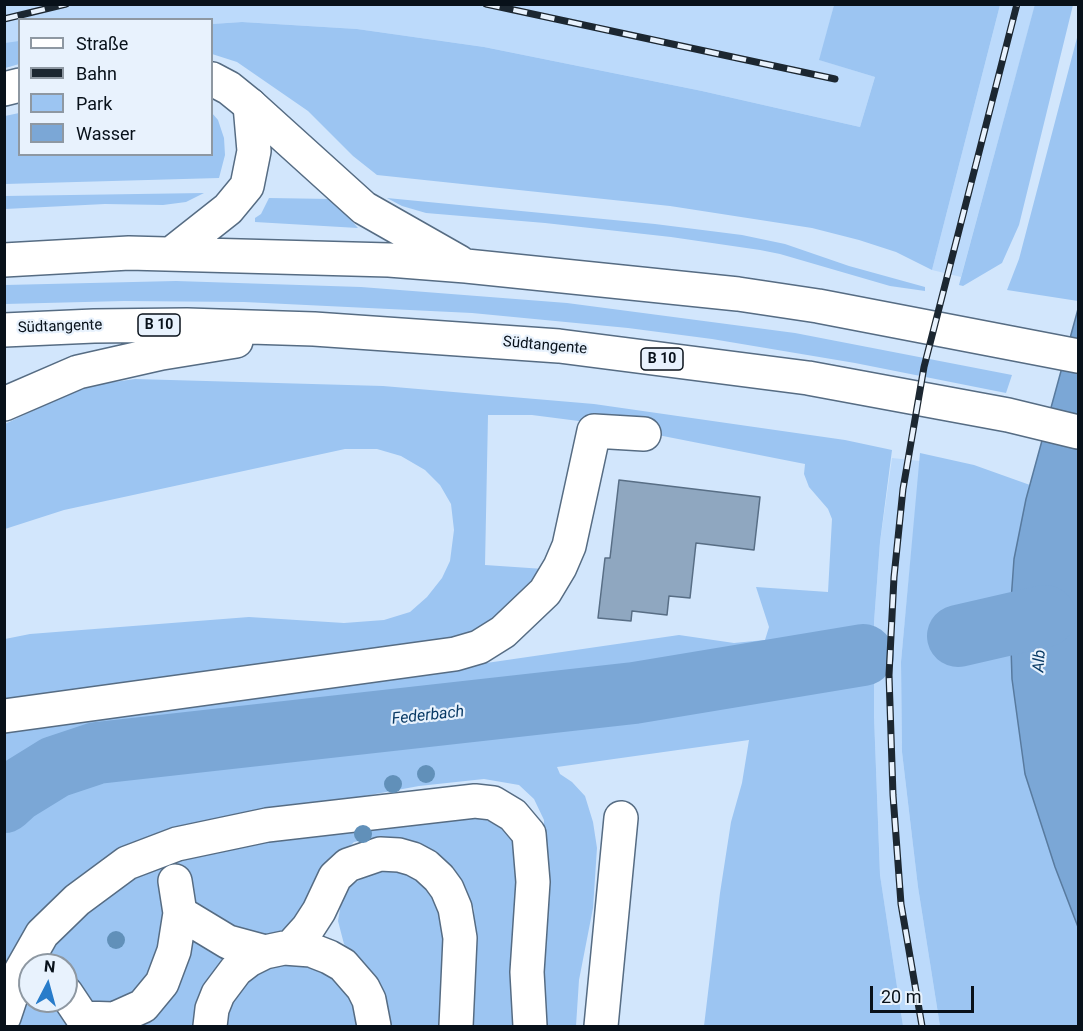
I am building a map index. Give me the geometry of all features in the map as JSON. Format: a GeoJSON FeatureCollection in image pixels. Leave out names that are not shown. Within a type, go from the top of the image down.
{"type":"FeatureCollection","features":[{"type":"Feature","properties":{"kind":"main road"},"geometry":{"type":"LineString","coordinates":[[213,80],[229,88],[250,105],[364,208],[466,266]]}},
{"type":"Feature","properties":{"kind":"main road"},"geometry":{"type":"LineString","coordinates":[[171,254],[228,209],[247,186],[254,151],[250,105]]}},
{"type":"Feature","properties":{"kind":"main road"},"geometry":{"type":"LineString","coordinates":[[4,260],[129,253],[389,261],[466,266],[738,294],[818,306],[1026,344],[1078,356]]}},
{"type":"Feature","properties":{"kind":"main road","name":"Südtangente"},"geometry":{"type":"LineString","coordinates":[[4,330],[175,325],[314,329],[559,346],[807,378],[1008,415],[1078,432]]}},
{"type":"Feature","properties":{"kind":"main road"},"geometry":{"type":"LineString","coordinates":[[4,404],[78,372],[162,353],[314,329]]}},
{"type":"Feature","properties":{"kind":"main road"},"geometry":{"type":"LineString","coordinates":[[4,716],[454,654],[479,647],[503,632],[545,592],[560,567],[569,546],[594,431],[644,434]]}},
{"type":"Feature","properties":{"kind":"main road"},"geometry":{"type":"LineString","coordinates":[[4,1017],[17,978],[42,934],[77,900],[127,863],[177,844],[267,825],[475,801],[493,803],[513,815],[530,834],[533,882],[527,972],[530,1026]]}},
{"type":"Feature","properties":{"kind":"main road"},"geometry":{"type":"LineString","coordinates":[[602,1026],[621,818]]}},
{"type":"Feature","properties":{"kind":"main road"},"geometry":{"type":"LineString","coordinates":[[210,1026],[212,1009],[226,980],[249,960],[278,950],[306,931],[319,911],[335,877],[348,865],[380,854],[399,855],[426,866],[447,889],[456,908],[460,938],[456,1026]]}},
{"type":"Feature","properties":{"kind":"main road"},"geometry":{"type":"LineString","coordinates":[[335,877],[332,924],[334,939],[343,965]]}},
{"type":"Feature","properties":{"kind":"main road"},"geometry":{"type":"LineString","coordinates":[[79,1012],[114,1019],[144,1006],[162,983],[174,951],[180,913],[175,880]]}},
{"type":"Feature","properties":{"kind":"main road"},"geometry":{"type":"LineString","coordinates":[[180,913],[228,942],[278,950],[311,950],[343,965],[363,988],[369,1000],[374,1026]]}},
{"type":"Feature","properties":{"kind":"shaded area"},"geometry":{"type":"Polygon","coordinates":[[[4,5],[834,5],[820,60],[875,77],[860,127],[702,91],[484,47],[357,29],[242,22],[213,24],[213,18],[18,18],[18,64],[5,68],[4,5]]]}},
{"type":"Feature","properties":{"kind":"shaded area"},"geometry":{"type":"Polygon","coordinates":[[[1000,5],[1035,5],[961,277],[932,270],[1000,5]]]}},
{"type":"Feature","properties":{"kind":"shaded area"},"geometry":{"type":"Polygon","coordinates":[[[892,458],[920,461],[901,662],[902,752],[918,887],[940,1026],[903,1026],[880,875],[874,716],[874,622],[880,542],[892,458]]]}},
{"type":"Feature","properties":{"kind":"green space"},"geometry":{"type":"Polygon","coordinates":[[[1035,4],[1073,5],[1019,225],[1002,263],[963,286],[959,285],[1035,4]]]}},
{"type":"Feature","properties":{"kind":"green space"},"geometry":{"type":"Polygon","coordinates":[[[834,5],[1000,5],[932,270],[896,252],[812,228],[670,206],[377,175],[353,156],[308,111],[237,62],[213,54],[213,24],[242,22],[357,29],[484,47],[702,91],[860,127],[875,77],[819,60],[834,5]]]}},
{"type":"Feature","properties":{"kind":"green space"},"geometry":{"type":"Polygon","coordinates":[[[1078,34],[1078,301],[1007,290],[1019,259],[1078,34]]]}},
{"type":"Feature","properties":{"kind":"green space"},"geometry":{"type":"Polygon","coordinates":[[[18,41],[18,64],[5,68],[5,43],[18,41]]]}},
{"type":"Feature","properties":{"kind":"green space"},"geometry":{"type":"Polygon","coordinates":[[[18,113],[18,156],[213,156],[213,114],[218,120],[224,138],[225,155],[219,178],[5,184],[5,116],[18,113]]]}},
{"type":"Feature","properties":{"kind":"green space"},"geometry":{"type":"Polygon","coordinates":[[[204,193],[186,202],[163,205],[105,204],[5,209],[5,196],[204,193]]]}},
{"type":"Feature","properties":{"kind":"green space"},"geometry":{"type":"Polygon","coordinates":[[[269,198],[332,199],[358,228],[255,222],[255,218],[261,214],[269,198]]]}},
{"type":"Feature","properties":{"kind":"green space"},"geometry":{"type":"Polygon","coordinates":[[[387,198],[655,224],[742,235],[785,244],[849,266],[925,287],[925,291],[890,286],[760,250],[671,237],[545,223],[426,213],[402,206],[387,198]]]}},
{"type":"Feature","properties":{"kind":"green space"},"geometry":{"type":"Polygon","coordinates":[[[176,281],[361,287],[567,303],[795,333],[1012,375],[1006,393],[855,363],[712,339],[628,328],[472,313],[244,302],[124,301],[5,304],[5,285],[176,281]]]}},
{"type":"Feature","properties":{"kind":"green space"},"geometry":{"type":"Polygon","coordinates":[[[135,379],[383,386],[594,404],[845,440],[892,450],[880,542],[874,622],[874,716],[880,875],[903,1026],[704,1026],[731,822],[742,783],[749,740],[557,767],[560,774],[572,782],[585,796],[593,822],[597,848],[593,908],[579,980],[576,1026],[541,1026],[544,820],[534,799],[519,785],[484,779],[419,786],[337,801],[129,845],[93,867],[62,891],[34,919],[5,968],[5,725],[445,669],[679,635],[734,643],[765,640],[769,627],[756,587],[828,592],[832,519],[828,509],[809,487],[804,474],[805,464],[602,424],[532,415],[488,415],[485,565],[544,569],[492,627],[424,645],[371,648],[5,705],[5,639],[30,634],[249,617],[344,623],[384,620],[410,612],[427,597],[442,578],[450,561],[454,530],[451,504],[440,485],[425,470],[401,456],[377,449],[345,449],[64,510],[5,529],[5,424],[70,393],[100,384],[135,379]]]}},
{"type":"Feature","properties":{"kind":"green space"},"geometry":{"type":"Polygon","coordinates":[[[920,453],[974,465],[1030,485],[1014,559],[1010,615],[1025,774],[1055,867],[1078,927],[1078,1026],[940,1026],[918,887],[902,752],[901,662],[920,453]]]}},
{"type":"Feature","properties":{"kind":"green space"},"geometry":{"type":"Polygon","coordinates":[[[455,814],[485,819],[500,827],[514,841],[520,858],[512,976],[513,1026],[473,1026],[474,909],[465,886],[453,867],[427,848],[405,840],[374,838],[354,842],[327,869],[300,921],[275,938],[247,936],[200,911],[190,892],[165,932],[138,999],[87,1007],[78,995],[78,953],[49,953],[65,930],[121,886],[156,867],[192,856],[455,814]]]}},
{"type":"Feature","properties":{"kind":"green space"},"geometry":{"type":"Polygon","coordinates":[[[391,869],[424,879],[445,911],[444,1026],[385,1026],[344,944],[338,921],[341,903],[349,886],[376,871],[391,869]]]}},
{"type":"Feature","properties":{"kind":"green space"},"geometry":{"type":"Polygon","coordinates":[[[186,932],[234,952],[199,1026],[131,1026],[186,932]]]}},
{"type":"Feature","properties":{"kind":"green space"},"geometry":{"type":"Polygon","coordinates":[[[282,964],[310,966],[336,979],[350,994],[360,1026],[225,1026],[227,1010],[244,983],[259,972],[282,964]]]}},
{"type":"Feature","properties":{"kind":"green space"},"geometry":{"type":"Polygon","coordinates":[[[22,1013],[67,1013],[75,1026],[18,1026],[22,1013]]]}},
{"type":"Feature","properties":{"kind":"water","name":"Alb"},"geometry":{"type":"Polygon","coordinates":[[[1078,309],[1078,927],[1055,867],[1025,774],[1012,679],[1010,615],[1014,559],[1026,499],[1078,309]]]}},
{"type":"Feature","properties":{"kind":"building"},"geometry":{"type":"Polygon","coordinates":[[[619,480],[760,497],[754,550],[696,543],[690,598],[669,596],[667,615],[632,611],[631,621],[598,618],[605,558],[610,558],[619,480]]]}},
{"type":"Feature","properties":{"kind":"waterway","name":"Federbach"},"geometry":{"type":"LineString","coordinates":[[958,636],[1045,616]]}},
{"type":"Feature","properties":{"kind":"waterway","name":"Federbach"},"geometry":{"type":"LineString","coordinates":[[4,802],[16,791],[55,767],[97,753],[634,693],[863,655]]}},
{"type":"Feature","properties":{"kind":"railway"},"geometry":{"type":"LineString","coordinates":[[4,19],[66,4]]}},
{"type":"Feature","properties":{"kind":"railway"},"geometry":{"type":"LineString","coordinates":[[486,4],[835,79]]}},
{"type":"Feature","properties":{"kind":"railway"},"geometry":{"type":"LineString","coordinates":[[922,1026],[901,904],[893,795],[889,675],[894,577],[903,489],[924,367],[1017,4]]}}]}
